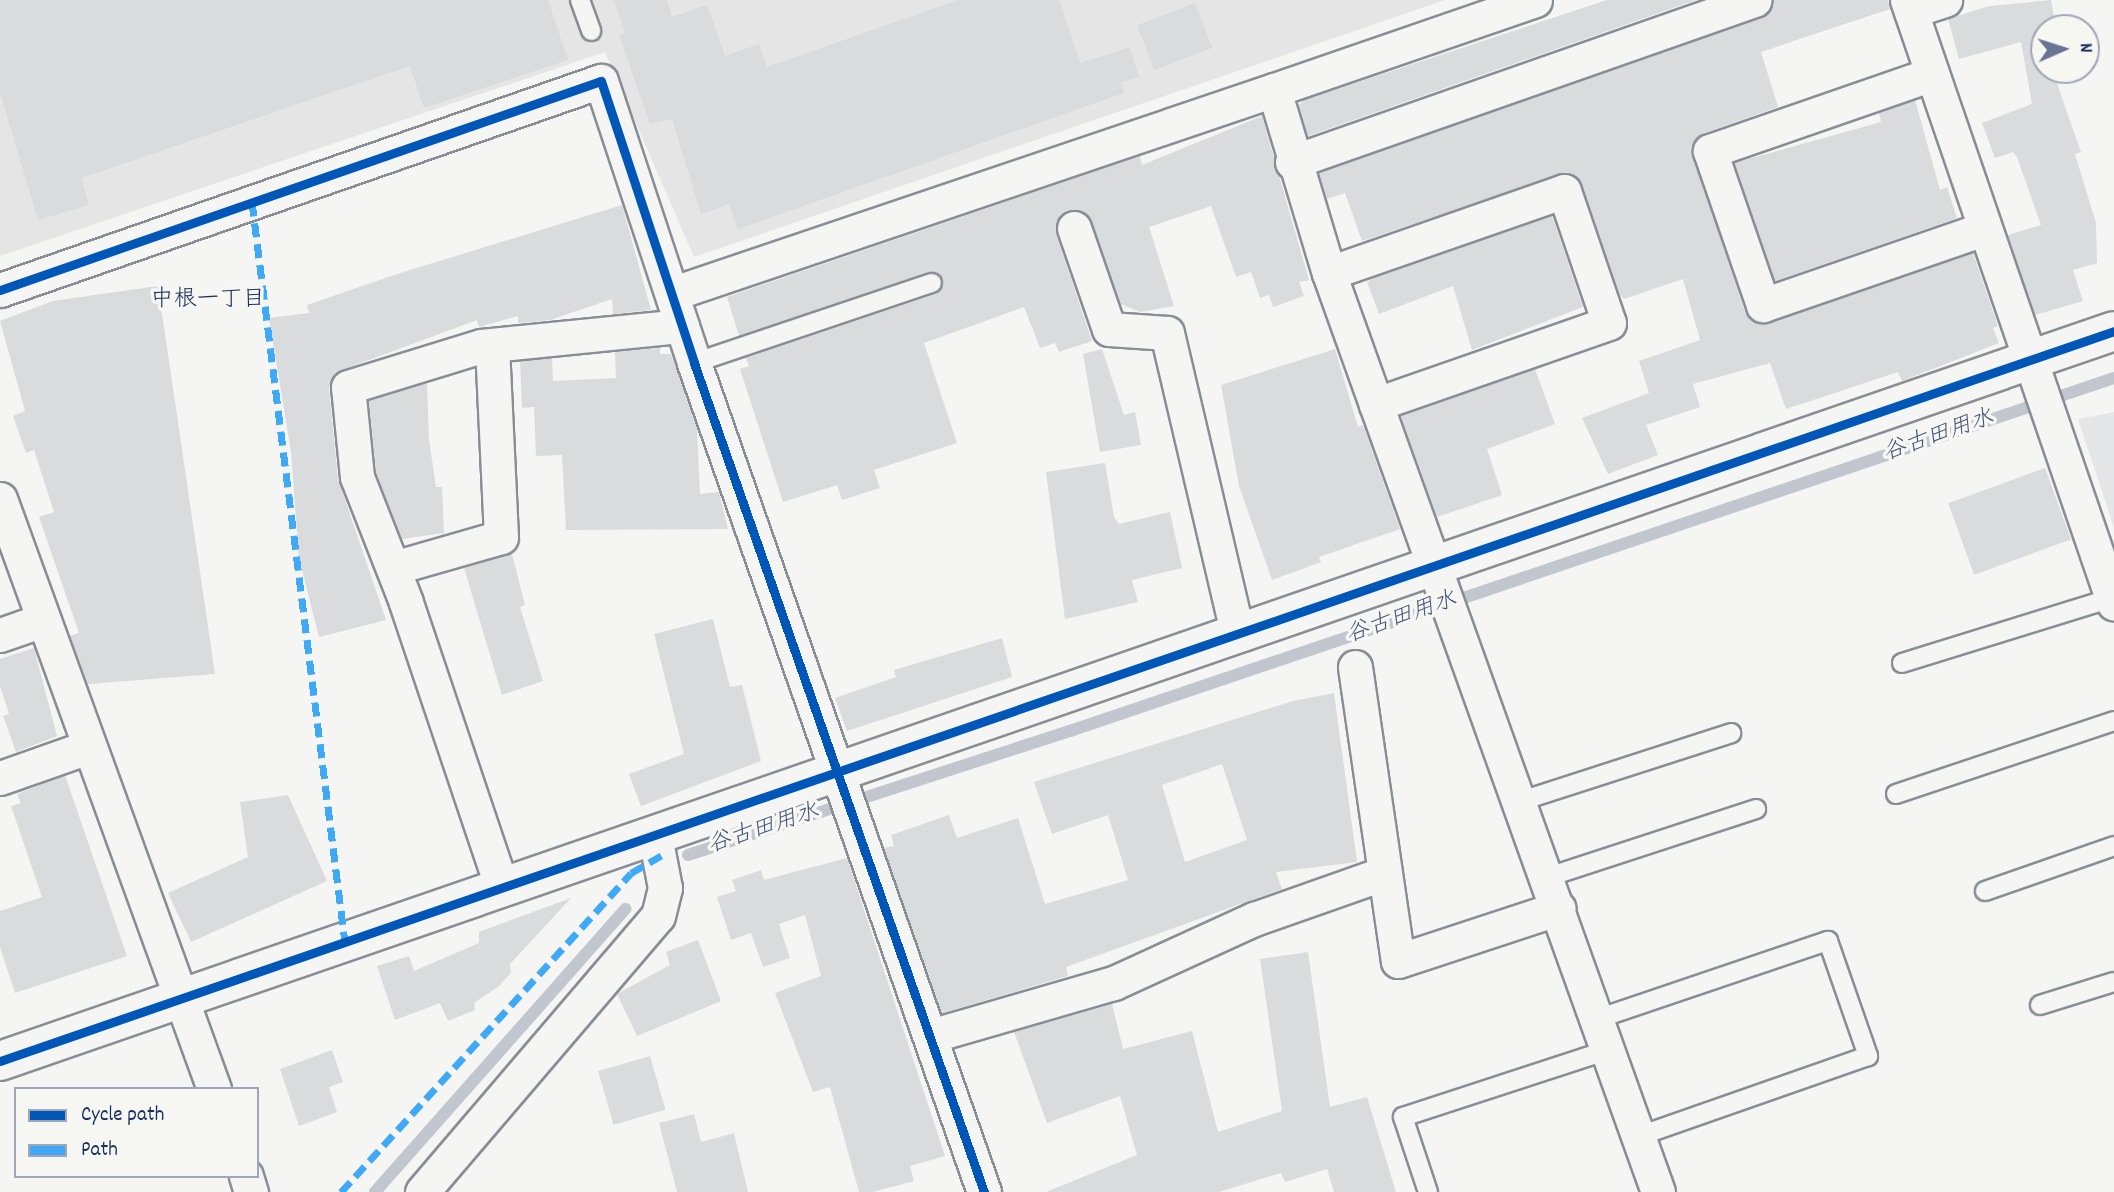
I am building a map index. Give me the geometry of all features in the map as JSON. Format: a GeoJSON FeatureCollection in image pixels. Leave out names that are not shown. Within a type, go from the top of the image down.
{"type":"FeatureCollection","features":[{"type":"Feature","properties":{"kind":"street"},"geometry":{"type":"LineString","coordinates":[[674,293],[1535,0]]}},
{"type":"Feature","properties":{"kind":"street"},"geometry":{"type":"LineString","coordinates":[[1292,162],[1754,0]]}},
{"type":"Feature","properties":{"kind":"street"},"geometry":{"type":"LineString","coordinates":[[1945,0],[1909,6],[1984,229],[2033,360],[2113,601]]}},
{"type":"Feature","properties":{"kind":"street"},"geometry":{"type":"LineString","coordinates":[[1932,74],[1710,151],[1763,305],[1984,229]]}},
{"type":"Feature","properties":{"kind":"street"},"geometry":{"type":"LineString","coordinates":[[0,290],[601,81],[674,293],[694,363],[984,1192]]}},
{"type":"Feature","properties":{"kind":"street"},"geometry":{"type":"LineString","coordinates":[[1274,90],[1292,162],[1329,273],[1433,570],[1521,801],[1658,1192]]}},
{"type":"Feature","properties":{"kind":"street"},"geometry":{"type":"LineString","coordinates":[[1329,273],[1564,191],[1609,323],[1376,404]]}},
{"type":"Feature","properties":{"kind":"street"},"geometry":{"type":"LineString","coordinates":[[1074,228],[1109,328],[1167,332],[1238,635]]}},
{"type":"Feature","properties":{"kind":"street"},"geometry":{"type":"LineString","coordinates":[[502,888],[393,568],[357,478],[348,387],[492,345],[682,327]]}},
{"type":"Feature","properties":{"kind":"street"},"geometry":{"type":"LineString","coordinates":[[0,1061],[1433,570],[2114,331]]}},
{"type":"Feature","properties":{"kind":"street"},"geometry":{"type":"LineString","coordinates":[[393,568],[500,537],[492,345]]}},
{"type":"Feature","properties":{"kind":"street"},"geometry":{"type":"LineString","coordinates":[[0,499],[213,1087]]}},
{"type":"Feature","properties":{"kind":"street"},"geometry":{"type":"LineString","coordinates":[[0,635],[43,620]]}},
{"type":"Feature","properties":{"kind":"street"},"geometry":{"type":"LineString","coordinates":[[1355,667],[1382,874],[1398,961],[1559,908]]}},
{"type":"Feature","properties":{"kind":"street"},"geometry":{"type":"LineString","coordinates":[[0,778],[88,747]]}},
{"type":"Feature","properties":{"kind":"street"},"geometry":{"type":"LineString","coordinates":[[422,1192],[658,916],[665,888],[656,836]]}},
{"type":"Feature","properties":{"kind":"street"},"geometry":{"type":"LineString","coordinates":[[930,1036],[1114,983],[1254,919],[1382,874]]}},
{"type":"Feature","properties":{"kind":"lane"},"geometry":{"type":"LineString","coordinates":[[580,0],[591,31]]}},
{"type":"Feature","properties":{"kind":"lane"},"geometry":{"type":"LineString","coordinates":[[694,363],[932,283]]}},
{"type":"Feature","properties":{"kind":"lane"},"geometry":{"type":"LineString","coordinates":[[1902,663],[2113,601]]}},
{"type":"Feature","properties":{"kind":"lane"},"geometry":{"type":"LineString","coordinates":[[1896,794],[2114,721]]}},
{"type":"Feature","properties":{"kind":"lane"},"geometry":{"type":"LineString","coordinates":[[1521,801],[1731,733]]}},
{"type":"Feature","properties":{"kind":"lane"},"geometry":{"type":"LineString","coordinates":[[1548,877],[1756,809]]}},
{"type":"Feature","properties":{"kind":"lane"},"geometry":{"type":"LineString","coordinates":[[1985,891],[2114,846]]}},
{"type":"Feature","properties":{"kind":"lane"},"geometry":{"type":"LineString","coordinates":[[1597,1019],[1828,941],[1868,1056],[1639,1136]]}},
{"type":"Feature","properties":{"kind":"lane"},"geometry":{"type":"LineString","coordinates":[[2040,1005],[2114,982]]}},
{"type":"Feature","properties":{"kind":"lane"},"geometry":{"type":"LineString","coordinates":[[1429,1192],[1403,1117],[1608,1050]]}},
{"type":"Feature","properties":{"kind":"shaded area"},"geometry":{"type":"Polygon","coordinates":[[[0,0],[1445,0],[694,257],[605,52],[0,256],[0,0]]]}},
{"type":"Feature","properties":{"kind":"shaded area"},"geometry":{"type":"Polygon","coordinates":[[[2114,412],[2114,528],[2078,419],[2114,412]]]}},
{"type":"Feature","properties":{"kind":"building"},"geometry":{"type":"Polygon","coordinates":[[[0,0],[548,0],[568,60],[424,108],[410,66],[81,178],[89,205],[38,220],[0,93],[0,0]]]}},
{"type":"Feature","properties":{"kind":"building"},"geometry":{"type":"Polygon","coordinates":[[[614,0],[667,0],[672,17],[707,5],[725,56],[759,44],[767,67],[958,0],[1059,0],[1080,63],[1130,47],[1139,77],[1121,82],[1124,93],[738,229],[729,204],[701,214],[672,119],[650,124],[619,35],[625,33],[614,0]]]}},
{"type":"Feature","properties":{"kind":"building"},"geometry":{"type":"Polygon","coordinates":[[[1607,0],[1696,0],[1308,136],[1299,105],[1304,100],[1607,0]]]}},
{"type":"Feature","properties":{"kind":"building"},"geometry":{"type":"Polygon","coordinates":[[[1773,0],[1888,0],[1890,9],[1761,52],[1778,107],[1704,133],[1691,147],[1745,312],[1759,324],[1769,323],[1973,253],[1998,326],[1993,328],[1999,343],[1902,381],[1898,372],[1786,409],[1770,363],[1693,384],[1700,407],[1646,425],[1658,455],[1608,474],[1582,418],[1649,393],[1639,361],[1700,340],[1683,279],[1624,299],[1620,295],[1582,185],[1568,172],[1362,241],[1345,193],[1327,199],[1319,173],[1760,18],[1773,0]]]}},
{"type":"Feature","properties":{"kind":"building"},"geometry":{"type":"Polygon","coordinates":[[[2051,0],[2054,14],[2030,14],[2030,84],[2057,84],[2081,152],[2075,154],[2096,223],[2097,263],[2073,270],[2083,301],[2035,315],[2008,235],[2041,225],[2017,157],[2013,152],[1995,158],[1982,123],[2032,104],[2021,42],[1959,59],[1948,19],[1989,6],[2051,0]]]}},
{"type":"Feature","properties":{"kind":"building"},"geometry":{"type":"Polygon","coordinates":[[[1195,3],[1212,48],[1154,70],[1137,25],[1195,3]]]}},
{"type":"Feature","properties":{"kind":"building"},"geometry":{"type":"Polygon","coordinates":[[[1915,100],[1940,190],[1947,187],[1957,218],[1775,281],[1734,163],[1881,122],[1879,113],[1915,100]]]}},
{"type":"Feature","properties":{"kind":"building"},"geometry":{"type":"Polygon","coordinates":[[[1262,116],[1309,280],[1299,282],[1304,296],[1273,307],[1269,295],[1260,298],[1251,272],[1236,277],[1211,206],[1149,227],[1174,306],[1140,312],[1121,304],[1087,214],[1067,210],[1059,216],[1056,234],[1092,341],[1059,352],[1055,343],[1040,348],[1024,307],[924,343],[957,443],[874,470],[880,488],[842,500],[837,485],[783,502],[740,369],[749,366],[746,358],[936,294],[943,280],[928,272],[739,336],[727,297],[1140,156],[1142,165],[1262,116]]]}},
{"type":"Feature","properties":{"kind":"building"},"geometry":{"type":"Polygon","coordinates":[[[622,205],[651,310],[613,314],[612,299],[550,320],[518,323],[518,316],[479,327],[477,320],[334,373],[329,389],[338,479],[386,620],[319,637],[299,558],[291,452],[269,318],[309,313],[307,305],[397,274],[622,205]]]}},
{"type":"Feature","properties":{"kind":"building"},"geometry":{"type":"Polygon","coordinates":[[[1552,216],[1583,307],[1472,350],[1453,286],[1379,314],[1367,282],[1374,278],[1552,216]]]}},
{"type":"Feature","properties":{"kind":"building"},"geometry":{"type":"Polygon","coordinates":[[[158,286],[215,674],[88,684],[70,636],[79,633],[39,517],[54,512],[34,450],[26,453],[13,416],[25,411],[0,321],[53,301],[158,286]]]}},
{"type":"Feature","properties":{"kind":"building"},"geometry":{"type":"Polygon","coordinates":[[[660,348],[660,354],[671,354],[697,429],[700,494],[719,492],[728,529],[566,530],[562,455],[536,456],[534,407],[522,408],[520,361],[552,358],[553,381],[616,378],[615,352],[660,348]]]}},
{"type":"Feature","properties":{"kind":"building"},"geometry":{"type":"Polygon","coordinates":[[[1102,349],[1124,415],[1135,412],[1141,445],[1100,452],[1083,354],[1102,349]]]}},
{"type":"Feature","properties":{"kind":"building"},"geometry":{"type":"Polygon","coordinates":[[[1335,349],[1358,427],[1363,425],[1400,529],[1319,557],[1321,562],[1272,580],[1239,486],[1221,385],[1335,349]]]}},
{"type":"Feature","properties":{"kind":"building"},"geometry":{"type":"Polygon","coordinates":[[[1535,369],[1555,424],[1487,449],[1502,495],[1437,517],[1401,416],[1535,369]]]}},
{"type":"Feature","properties":{"kind":"building"},"geometry":{"type":"Polygon","coordinates":[[[427,383],[429,440],[436,487],[442,487],[444,533],[402,539],[376,472],[369,401],[427,383]]]}},
{"type":"Feature","properties":{"kind":"building"},"geometry":{"type":"Polygon","coordinates":[[[1105,463],[1114,517],[1119,524],[1170,512],[1182,568],[1132,580],[1138,602],[1065,619],[1046,472],[1105,463]]]}},
{"type":"Feature","properties":{"kind":"building"},"geometry":{"type":"Polygon","coordinates":[[[2045,468],[2071,539],[1974,575],[1948,503],[2045,468]]]}},
{"type":"Feature","properties":{"kind":"building"},"geometry":{"type":"Polygon","coordinates":[[[512,554],[525,605],[520,607],[543,681],[502,695],[464,568],[512,554]]]}},
{"type":"Feature","properties":{"kind":"building"},"geometry":{"type":"Polygon","coordinates":[[[713,619],[730,687],[742,685],[761,761],[641,806],[629,774],[684,754],[654,634],[713,619]]]}},
{"type":"Feature","properties":{"kind":"building"},"geometry":{"type":"Polygon","coordinates":[[[1002,638],[1012,677],[847,731],[835,698],[896,677],[894,670],[1002,638]]]}},
{"type":"Feature","properties":{"kind":"building"},"geometry":{"type":"Polygon","coordinates":[[[34,648],[57,736],[16,752],[3,716],[9,714],[0,686],[0,659],[34,648]]]}},
{"type":"Feature","properties":{"kind":"building"},"geometry":{"type":"Polygon","coordinates":[[[1334,693],[1357,862],[1276,872],[1282,889],[1066,967],[1068,976],[942,1013],[884,848],[894,846],[891,835],[949,815],[957,838],[1018,818],[1045,904],[1128,880],[1108,815],[1052,834],[1034,782],[1293,701],[1334,693]],[[1222,764],[1162,785],[1185,862],[1247,840],[1222,764]]]}},
{"type":"Feature","properties":{"kind":"building"},"geometry":{"type":"Polygon","coordinates":[[[65,775],[127,956],[15,993],[0,947],[0,911],[42,897],[11,806],[21,803],[17,794],[65,775]]]}},
{"type":"Feature","properties":{"kind":"building"},"geometry":{"type":"Polygon","coordinates":[[[288,795],[327,881],[191,942],[168,893],[248,857],[240,802],[288,795]]]}},
{"type":"Feature","properties":{"kind":"building"},"geometry":{"type":"Polygon","coordinates":[[[847,858],[945,1156],[910,1166],[914,1181],[873,1192],[859,1192],[830,1087],[813,1092],[775,993],[821,976],[805,915],[779,924],[790,958],[763,967],[751,933],[731,940],[717,897],[736,891],[732,880],[761,870],[764,880],[847,858]]]}},
{"type":"Feature","properties":{"kind":"building"},"geometry":{"type":"Polygon","coordinates":[[[571,898],[510,964],[511,973],[499,986],[474,1003],[475,1010],[448,1021],[440,1003],[395,1020],[377,966],[409,956],[414,971],[479,943],[479,932],[571,898]]]}},
{"type":"Feature","properties":{"kind":"building"},"geometry":{"type":"Polygon","coordinates":[[[698,940],[721,1001],[637,1036],[617,994],[670,965],[666,952],[698,940]]]}},
{"type":"Feature","properties":{"kind":"building"},"geometry":{"type":"Polygon","coordinates":[[[1308,952],[1330,1107],[1367,1097],[1396,1192],[1334,1192],[1327,1169],[1285,1182],[1281,1173],[1219,1192],[1046,1192],[1137,1155],[1120,1096],[1047,1123],[1014,1032],[1112,1004],[1123,1049],[1192,1031],[1218,1132],[1282,1111],[1260,959],[1308,952]]]}},
{"type":"Feature","properties":{"kind":"building"},"geometry":{"type":"Polygon","coordinates":[[[332,1050],[343,1082],[329,1087],[337,1112],[299,1126],[280,1069],[332,1050]]]}},
{"type":"Feature","properties":{"kind":"building"},"geometry":{"type":"Polygon","coordinates":[[[650,1056],[665,1110],[614,1125],[598,1071],[650,1056]]]}},
{"type":"Feature","properties":{"kind":"building"},"geometry":{"type":"Polygon","coordinates":[[[694,1114],[701,1142],[734,1133],[748,1192],[677,1192],[659,1123],[694,1114]]]}},
{"type":"Feature","properties":{"kind":"waterway","name":"谷古田用水"},"geometry":{"type":"LineString","coordinates":[[688,855],[1070,731],[2114,378]]}},
{"type":"Feature","properties":{"kind":"waterway","name":"谷古田用水"},"geometry":{"type":"LineString","coordinates":[[375,1192],[625,909]]}},
{"type":"Feature","properties":{"kind":"marked path"},"geometry":{"type":"LineString","coordinates":[[252,202],[345,942]]}},
{"type":"Feature","properties":{"kind":"marked path"},"geometry":{"type":"LineString","coordinates":[[341,1192],[631,873],[662,855]]}},
{"type":"Feature","properties":{"kind":"cycle path"},"geometry":{"type":"LineString","coordinates":[[0,290],[601,81],[694,363],[984,1192]]}},
{"type":"Feature","properties":{"kind":"cycle path"},"geometry":{"type":"LineString","coordinates":[[0,1061],[2114,331]]}},
{"type":"Feature","properties":{"kind":"district","name":"中根一丁目"},"geometry":{"type":"Point","coordinates":[208,301]}}]}
